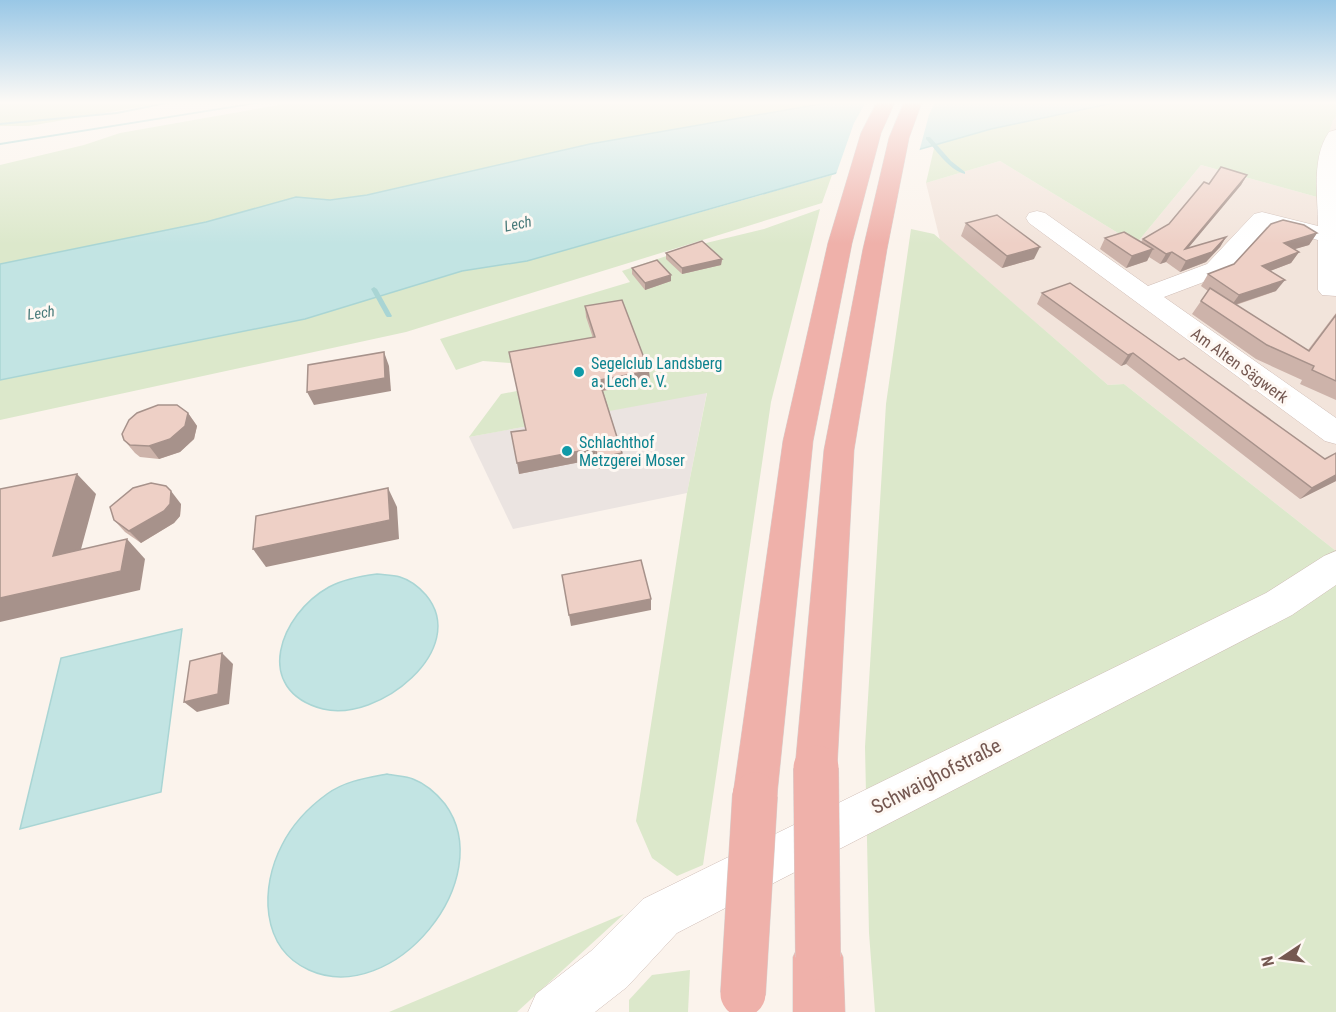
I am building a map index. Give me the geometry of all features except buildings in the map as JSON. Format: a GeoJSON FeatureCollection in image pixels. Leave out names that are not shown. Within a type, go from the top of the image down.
{"type":"FeatureCollection","features":[{"type":"Feature","properties":{"kind":"highway"},"geometry":{"type":"LineString","coordinates":[[742,1003],[755,795],[798,441],[840,243],[867,149]]}},
{"type":"Feature","properties":{"kind":"highway"},"geometry":{"type":"LineString","coordinates":[[819,1012],[816,768],[839,450],[874,249],[896,149]]}},
{"type":"Feature","properties":{"kind":"street"},"geometry":{"type":"LineString","coordinates":[[1331,149],[1328,159],[1328,193],[1334,238],[1331,290]]}},
{"type":"Feature","properties":{"kind":"street","name":"Am Alten Sägwerk"},"geometry":{"type":"LineString","coordinates":[[1037,218],[1336,433]]}},
{"type":"Feature","properties":{"kind":"street"},"geometry":{"type":"LineString","coordinates":[[1146,295],[1216,269],[1262,219],[1334,238]]}},
{"type":"Feature","properties":{"kind":"street","name":"Schwaighofstraße"},"geometry":{"type":"LineString","coordinates":[[554,1012],[609,969],[660,916],[1279,604],[1336,567]]}},
{"type":"Feature","properties":{"kind":"shaded area"},"geometry":{"type":"Polygon","coordinates":[[[1324,149],[1336,149],[1336,551],[1124,384],[1108,385],[940,240],[926,183],[1000,161],[1136,244],[1201,165],[1317,197],[1324,149]]]}},
{"type":"Feature","properties":{"kind":"shaded area"},"geometry":{"type":"Polygon","coordinates":[[[707,392],[687,493],[513,529],[469,437],[707,392]]]}},
{"type":"Feature","properties":{"kind":"green space"},"geometry":{"type":"Polygon","coordinates":[[[66,149],[567,149],[367,195],[330,200],[296,197],[206,222],[0,264],[0,165],[66,149]]]}},
{"type":"Feature","properties":{"kind":"green space"},"geometry":{"type":"Polygon","coordinates":[[[934,149],[1324,149],[1317,197],[1201,165],[1136,244],[1000,161],[926,183],[934,149]]]}},
{"type":"Feature","properties":{"kind":"green space"},"geometry":{"type":"Polygon","coordinates":[[[832,175],[822,203],[406,332],[0,420],[0,380],[305,319],[462,271],[527,261],[832,175]]]}},
{"type":"Feature","properties":{"kind":"green space"},"geometry":{"type":"Polygon","coordinates":[[[820,209],[771,402],[703,865],[677,876],[652,858],[636,821],[687,493],[707,393],[469,437],[501,394],[517,391],[521,406],[649,382],[596,348],[511,363],[483,361],[456,370],[440,339],[630,282],[622,271],[702,244],[764,229],[820,209]]]}},
{"type":"Feature","properties":{"kind":"green space"},"geometry":{"type":"Polygon","coordinates":[[[911,229],[934,234],[1108,385],[1124,384],[1336,551],[1336,1012],[875,1012],[869,933],[865,747],[886,404],[911,229]]]}},
{"type":"Feature","properties":{"kind":"green space"},"geometry":{"type":"Polygon","coordinates":[[[624,914],[517,1012],[389,1012],[624,914]]]}},
{"type":"Feature","properties":{"kind":"green space"},"geometry":{"type":"Polygon","coordinates":[[[690,970],[688,1012],[629,1012],[629,1000],[652,975],[690,970]]]}},
{"type":"Feature","properties":{"kind":"water","name":"Lech"},"geometry":{"type":"Polygon","coordinates":[[[567,149],[920,149],[527,261],[462,271],[305,319],[0,380],[0,264],[206,222],[296,197],[330,200],[367,195],[567,149]]]}},
{"type":"Feature","properties":{"kind":"water"},"geometry":{"type":"Polygon","coordinates":[[[377,574],[404,578],[426,595],[437,616],[437,638],[428,658],[412,678],[392,693],[369,705],[345,710],[323,709],[301,699],[287,686],[280,669],[281,651],[287,632],[297,615],[312,599],[329,587],[353,578],[377,574]]]}},
{"type":"Feature","properties":{"kind":"water"},"geometry":{"type":"Polygon","coordinates":[[[182,629],[161,792],[20,829],[61,658],[182,629]]]}},
{"type":"Feature","properties":{"kind":"water"},"geometry":{"type":"Polygon","coordinates":[[[387,774],[418,781],[445,804],[458,834],[459,867],[448,900],[429,929],[403,954],[373,971],[341,977],[309,970],[293,960],[281,947],[273,932],[268,897],[275,862],[291,830],[320,799],[348,783],[387,774]]]}},
{"type":"Feature","properties":{"kind":"pier"},"geometry":{"type":"Polygon","coordinates":[[[845,149],[920,149],[919,152],[835,177],[845,149]]]}},
{"type":"Feature","properties":{"kind":"waterway"},"geometry":{"type":"LineString","coordinates":[[938,149],[963,173]]}},
{"type":"Feature","properties":{"kind":"waterway"},"geometry":{"type":"LineString","coordinates":[[374,289],[389,316]]}},
{"type":"Feature","properties":{"kind":"place","name":"Segelclub Landsberg a. Lech e. V."},"geometry":{"type":"Point","coordinates":[579,372]}},
{"type":"Feature","properties":{"kind":"place","name":"Schlachthof Metzgerei Moser"},"geometry":{"type":"Point","coordinates":[567,451]}}]}
